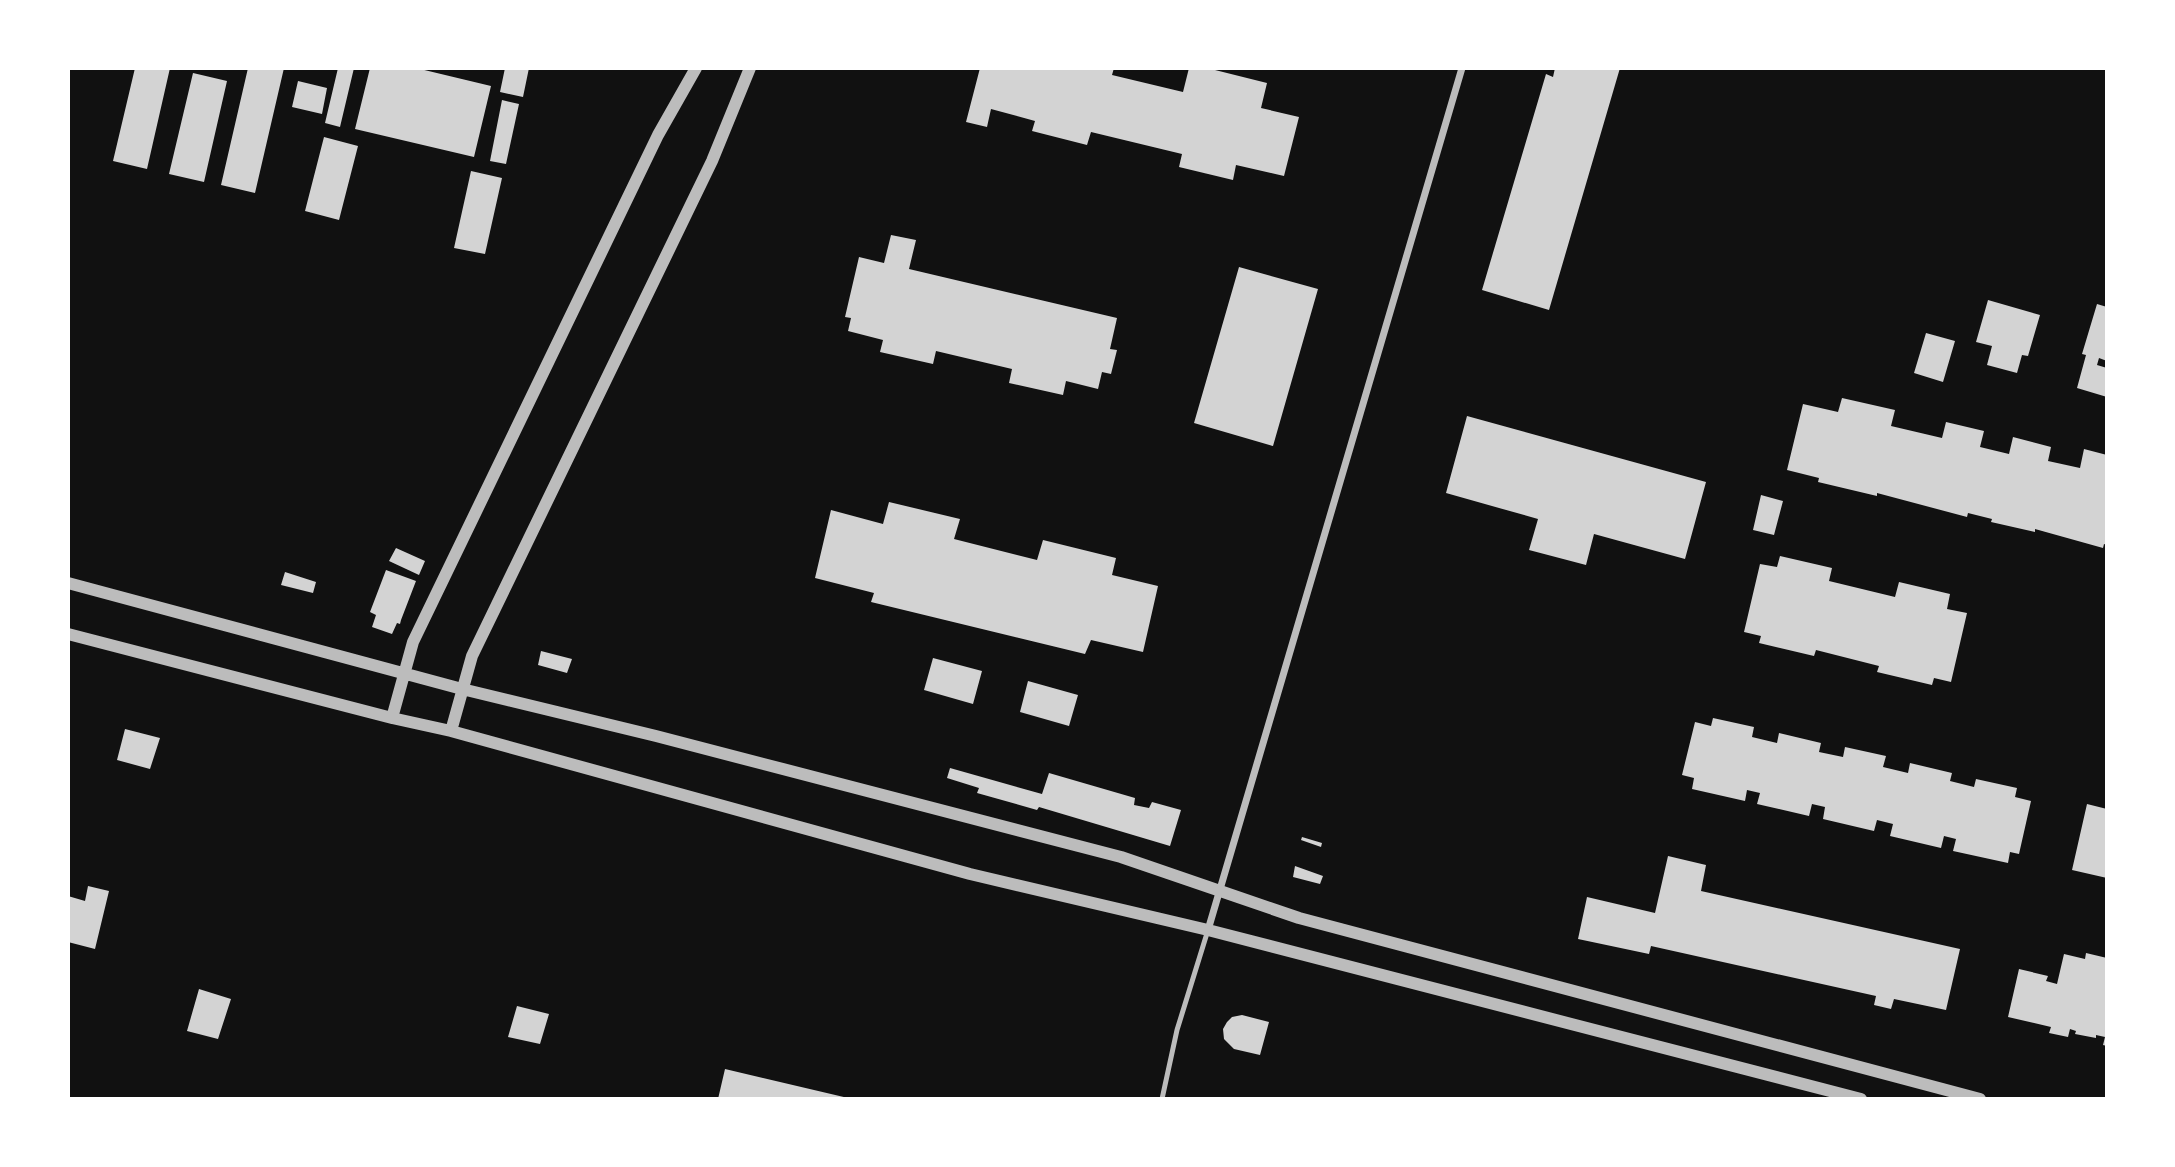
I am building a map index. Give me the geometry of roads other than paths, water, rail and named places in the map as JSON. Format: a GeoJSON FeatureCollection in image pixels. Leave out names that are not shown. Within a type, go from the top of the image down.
{"type":"FeatureCollection","features":[{"type":"Feature","properties":{"kind":"street"},"geometry":{"type":"LineString","coordinates":[[392,718],[418,630],[652,148],[696,68]]}},
{"type":"Feature","properties":{"kind":"street"},"geometry":{"type":"LineString","coordinates":[[451,731],[472,656],[712,161],[750,68]]}},
{"type":"Feature","properties":{"kind":"street"},"geometry":{"type":"LineString","coordinates":[[1208,930],[1462,68]]}},
{"type":"Feature","properties":{"kind":"street"},"geometry":{"type":"LineString","coordinates":[[68,583],[462,689],[656,736],[1121,857],[1299,918],[1980,1099]]}},
{"type":"Feature","properties":{"kind":"street"},"geometry":{"type":"LineString","coordinates":[[68,634],[451,731],[970,874],[1208,930],[1861,1099]]}},
{"type":"Feature","properties":{"kind":"lane"},"geometry":{"type":"LineString","coordinates":[[1162,1099],[1177,1030],[1208,930]]}}]}
